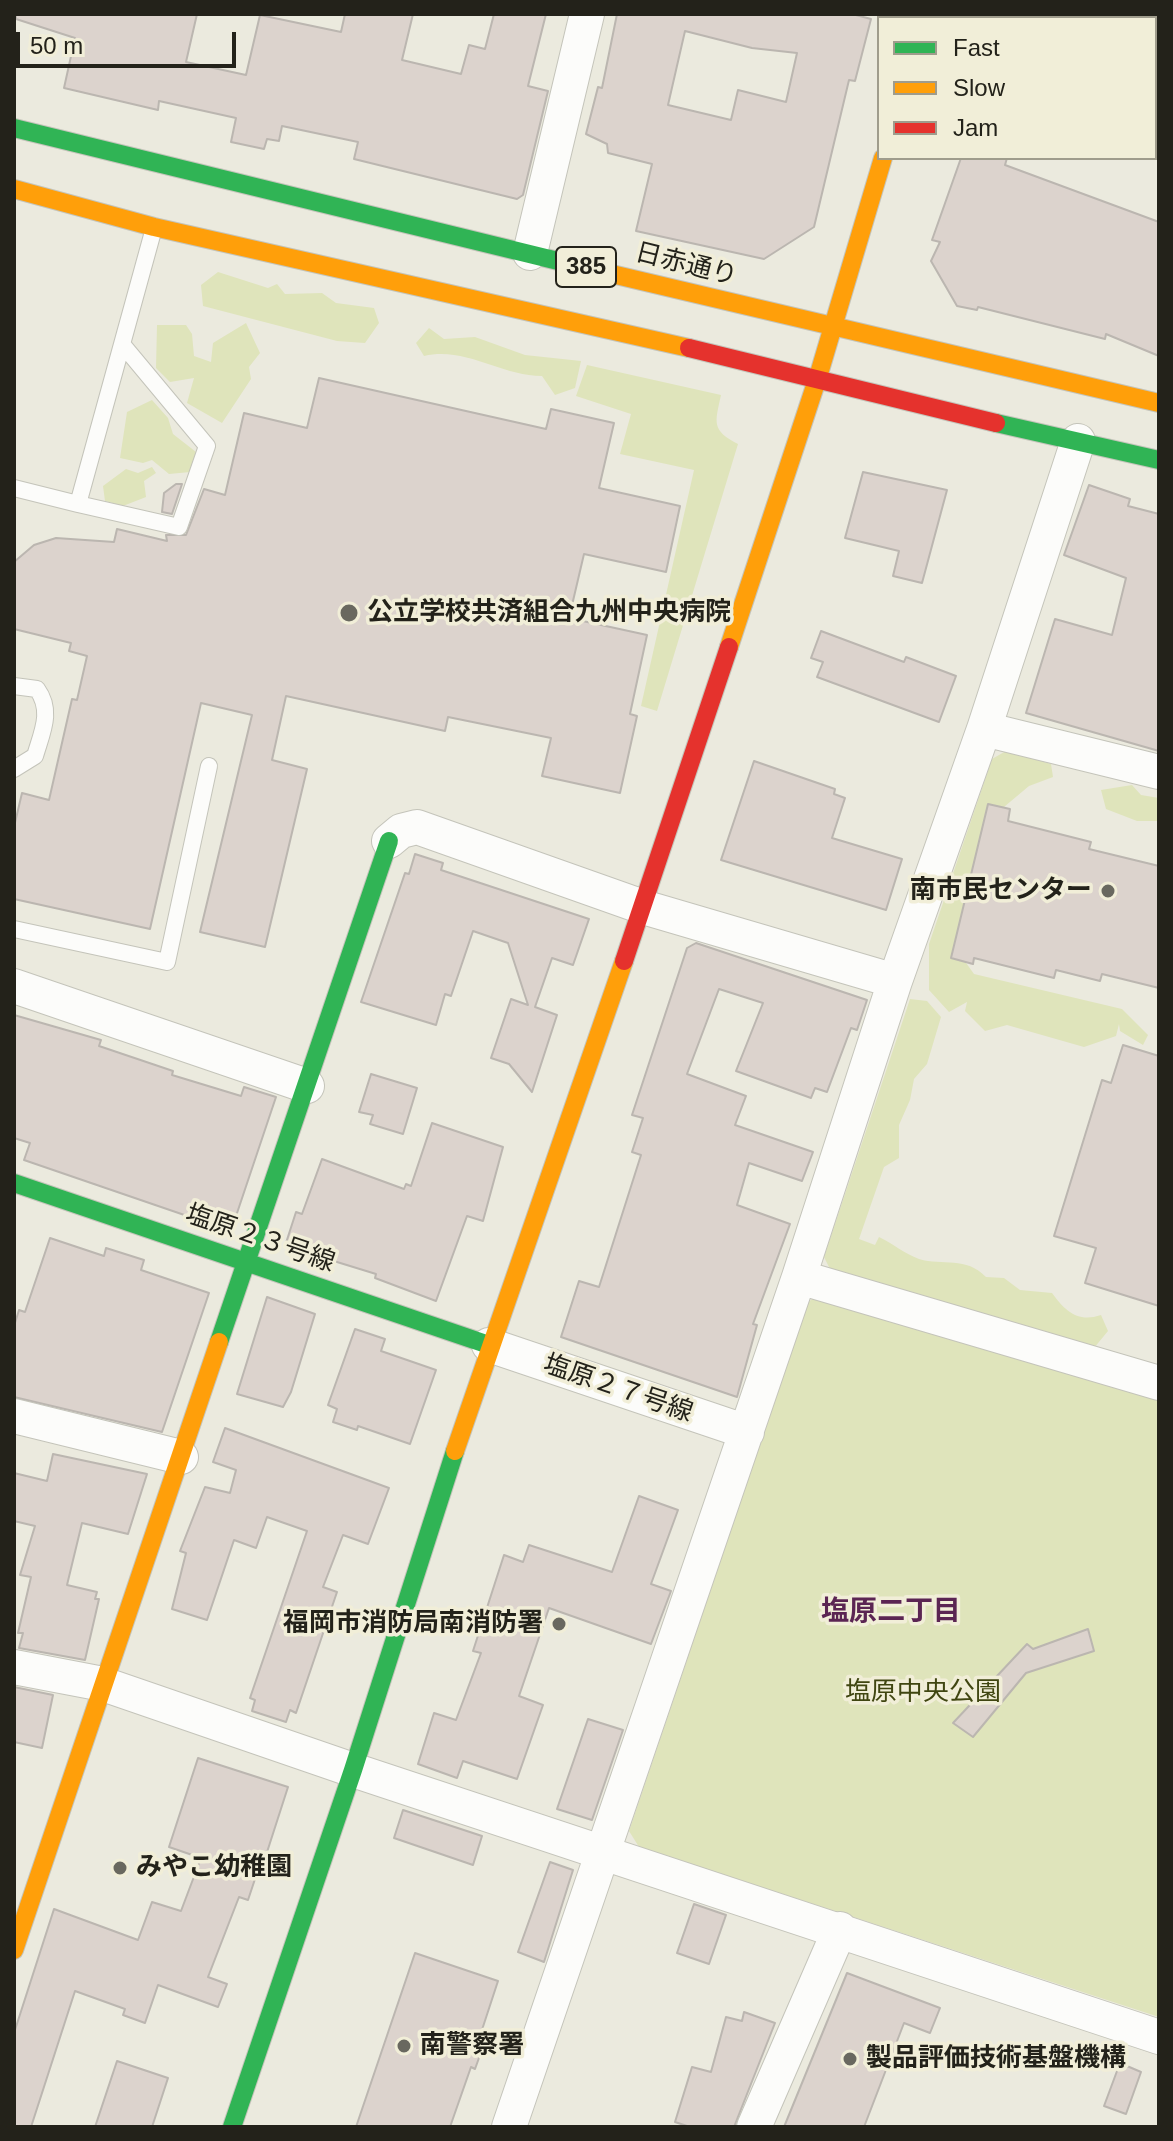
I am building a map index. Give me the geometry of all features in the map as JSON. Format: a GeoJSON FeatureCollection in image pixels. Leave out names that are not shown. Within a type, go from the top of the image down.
{"type":"FeatureCollection","features":[{"type":"Feature","properties":{"kind":"main road","name":"日赤通り"},"geometry":{"type":"LineString","coordinates":[[14,128],[832,327],[1159,403]]}},
{"type":"Feature","properties":{"kind":"main road"},"geometry":{"type":"LineString","coordinates":[[232,2127],[353,1770],[489,1345],[643,907],[818,377],[882,160]]}},
{"type":"Feature","properties":{"kind":"main road","name":"385"},"geometry":{"type":"LineString","coordinates":[[14,189],[154,227],[818,377],[906,403],[1159,460]]}},
{"type":"Feature","properties":{"kind":"main road"},"geometry":{"type":"LineString","coordinates":[[14,1950],[20,1912],[103,1684],[389,841]]}},
{"type":"Feature","properties":{"kind":"main road","name":"塩原２３号線"},"geometry":{"type":"LineString","coordinates":[[14,1183],[489,1345]]}},
{"type":"Feature","properties":{"kind":"street"},"geometry":{"type":"LineString","coordinates":[[530,253],[587,14]]}},
{"type":"Feature","properties":{"kind":"street"},"geometry":{"type":"LineString","coordinates":[[509,2127],[747,1432],[895,981],[984,729],[1078,441]]}},
{"type":"Feature","properties":{"kind":"street"},"geometry":{"type":"LineString","coordinates":[[984,729],[1159,772]]}},
{"type":"Feature","properties":{"kind":"street"},"geometry":{"type":"LineString","coordinates":[[389,841],[401,831],[417,827],[643,907],[895,981]]}},
{"type":"Feature","properties":{"kind":"street"},"geometry":{"type":"LineString","coordinates":[[14,986],[307,1086]]}},
{"type":"Feature","properties":{"kind":"street"},"geometry":{"type":"LineString","coordinates":[[799,1277],[1159,1383]]}},
{"type":"Feature","properties":{"kind":"street","name":"塩原２７号線"},"geometry":{"type":"LineString","coordinates":[[489,1345],[747,1432]]}},
{"type":"Feature","properties":{"kind":"street"},"geometry":{"type":"LineString","coordinates":[[14,1416],[181,1457]]}},
{"type":"Feature","properties":{"kind":"street"},"geometry":{"type":"LineString","coordinates":[[14,1667],[103,1684],[1159,2037]]}},
{"type":"Feature","properties":{"kind":"street"},"geometry":{"type":"LineString","coordinates":[[754,2127],[840,1929]]}},
{"type":"Feature","properties":{"kind":"lane"},"geometry":{"type":"LineString","coordinates":[[78,504],[154,227]]}},
{"type":"Feature","properties":{"kind":"lane"},"geometry":{"type":"LineString","coordinates":[[14,488],[179,527],[207,446],[122,344]]}},
{"type":"Feature","properties":{"kind":"lane"},"geometry":{"type":"LineString","coordinates":[[14,686],[37,689],[46,701],[47,714],[35,756],[14,769]]}},
{"type":"Feature","properties":{"kind":"lane"},"geometry":{"type":"LineString","coordinates":[[14,929],[167,962],[209,766]]}},
{"type":"Feature","properties":{"kind":"green space"},"geometry":{"type":"Polygon","coordinates":[[[218,272],[268,288],[277,284],[285,294],[322,293],[336,303],[374,308],[379,323],[365,343],[337,341],[203,306],[201,285],[218,272]]]}},
{"type":"Feature","properties":{"kind":"green space"},"geometry":{"type":"Polygon","coordinates":[[[246,323],[260,353],[249,367],[251,379],[222,423],[187,403],[194,378],[170,382],[156,368],[157,325],[186,325],[192,334],[194,356],[211,362],[213,343],[246,323]]]}},
{"type":"Feature","properties":{"kind":"green space"},"geometry":{"type":"Polygon","coordinates":[[[429,328],[444,339],[475,337],[525,355],[581,361],[575,388],[555,395],[542,376],[527,375],[454,355],[424,356],[416,343],[429,328]]]}},
{"type":"Feature","properties":{"kind":"green space"},"geometry":{"type":"Polygon","coordinates":[[[587,365],[721,395],[717,425],[723,434],[738,444],[657,711],[641,706],[694,470],[620,454],[631,414],[576,396],[587,365]]]}},
{"type":"Feature","properties":{"kind":"green space"},"geometry":{"type":"Polygon","coordinates":[[[152,400],[168,418],[173,434],[196,452],[190,472],[169,474],[152,460],[143,463],[120,458],[127,412],[152,400]]]}},
{"type":"Feature","properties":{"kind":"green space"},"geometry":{"type":"Polygon","coordinates":[[[152,467],[156,473],[144,481],[146,497],[123,506],[105,501],[103,486],[126,469],[138,473],[152,467]]]}},
{"type":"Feature","properties":{"kind":"green space"},"geometry":{"type":"Polygon","coordinates":[[[1006,751],[1051,764],[1053,777],[1029,786],[998,812],[964,960],[974,974],[1122,1009],[1148,1035],[1143,1045],[1120,1031],[1119,1024],[1116,1036],[1084,1047],[1007,1025],[985,1031],[965,1011],[967,1002],[949,1012],[929,990],[929,944],[992,759],[1006,751]]]}},
{"type":"Feature","properties":{"kind":"green space"},"geometry":{"type":"Polygon","coordinates":[[[1132,785],[1141,795],[1159,798],[1159,821],[1137,821],[1106,809],[1101,790],[1132,785]]]}},
{"type":"Feature","properties":{"kind":"green space"},"geometry":{"type":"Polygon","coordinates":[[[910,999],[927,1001],[941,1017],[927,1064],[914,1079],[910,1100],[899,1125],[899,1158],[884,1167],[859,1239],[875,1245],[879,1237],[919,1259],[970,1266],[986,1277],[1004,1278],[1020,1290],[1052,1293],[1073,1314],[1085,1317],[1101,1315],[1108,1331],[1094,1348],[830,1269],[824,1257],[910,999]]]}},
{"type":"Feature","properties":{"kind":"green space","name":"塩原中央公園"},"geometry":{"type":"Polygon","coordinates":[[[821,1293],[1159,1391],[1159,2017],[639,1847],[629,1831],[808,1302],[821,1293]]]}},
{"type":"Feature","properties":{"kind":"building"},"geometry":{"type":"Polygon","coordinates":[[[16,14],[197,14],[186,62],[246,75],[260,15],[341,32],[345,14],[413,14],[402,60],[461,74],[469,45],[485,49],[494,14],[546,14],[528,86],[548,91],[523,195],[517,199],[354,159],[358,142],[282,126],[279,141],[267,139],[264,149],[231,142],[236,118],[159,101],[158,110],[64,88],[75,38],[16,19],[16,14]]]}},
{"type":"Feature","properties":{"kind":"building"},"geometry":{"type":"Polygon","coordinates":[[[617,14],[852,14],[871,19],[855,81],[849,80],[814,227],[764,259],[636,231],[652,164],[608,153],[607,144],[586,134],[598,87],[602,88],[617,14]],[[685,31],[668,105],[731,120],[738,90],[786,102],[797,53],[752,48],[685,31]]]}},
{"type":"Feature","properties":{"kind":"building"},"geometry":{"type":"Polygon","coordinates":[[[960,160],[1006,160],[1005,165],[1159,222],[1159,356],[1106,334],[1105,339],[978,307],[977,310],[957,306],[931,261],[940,242],[932,240],[960,160]]]}},
{"type":"Feature","properties":{"kind":"building"},"geometry":{"type":"Polygon","coordinates":[[[319,378],[546,429],[551,409],[614,423],[599,488],[680,506],[666,572],[584,554],[569,618],[647,635],[630,714],[637,716],[620,793],[542,776],[551,738],[448,717],[445,731],[286,696],[272,760],[307,769],[265,947],[200,932],[252,715],[201,703],[150,929],[14,899],[14,827],[22,793],[49,800],[72,699],[77,700],[87,656],[69,651],[71,643],[14,629],[14,562],[34,545],[56,538],[114,542],[117,529],[167,541],[166,535],[186,535],[204,489],[225,495],[244,413],[307,428],[319,378]]]}},
{"type":"Feature","properties":{"kind":"building"},"geometry":{"type":"Polygon","coordinates":[[[863,472],[947,490],[922,583],[893,576],[899,551],[845,538],[863,472]]]}},
{"type":"Feature","properties":{"kind":"building"},"geometry":{"type":"Polygon","coordinates":[[[176,484],[182,484],[172,514],[162,512],[164,493],[176,484]]]}},
{"type":"Feature","properties":{"kind":"building"},"geometry":{"type":"Polygon","coordinates":[[[1089,485],[1130,499],[1128,506],[1159,514],[1159,751],[1026,713],[1055,619],[1112,635],[1126,578],[1064,555],[1089,485]]]}},
{"type":"Feature","properties":{"kind":"building"},"geometry":{"type":"Polygon","coordinates":[[[821,631],[904,662],[906,657],[956,676],[939,722],[817,677],[823,662],[811,658],[821,631]]]}},
{"type":"Feature","properties":{"kind":"building"},"geometry":{"type":"Polygon","coordinates":[[[754,761],[835,789],[834,794],[845,798],[832,838],[902,859],[886,910],[721,860],[754,761]]]}},
{"type":"Feature","properties":{"kind":"building"},"geometry":{"type":"Polygon","coordinates":[[[988,804],[1010,809],[1008,821],[1091,842],[1089,849],[1159,866],[1159,988],[1102,974],[1100,981],[1056,970],[1054,978],[974,958],[973,964],[951,958],[988,804]]]}},
{"type":"Feature","properties":{"kind":"building"},"geometry":{"type":"Polygon","coordinates":[[[415,854],[443,863],[441,870],[589,919],[573,965],[552,958],[535,1007],[557,1015],[532,1092],[509,1064],[491,1058],[511,999],[528,1005],[508,943],[473,931],[451,996],[445,994],[436,1025],[361,1002],[405,873],[409,874],[415,854]]]}},
{"type":"Feature","properties":{"kind":"building"},"geometry":{"type":"Polygon","coordinates":[[[696,943],[867,1000],[857,1030],[851,1028],[827,1092],[815,1088],[811,1098],[736,1071],[763,1003],[719,989],[687,1074],[746,1096],[735,1125],[813,1152],[802,1181],[749,1163],[737,1205],[790,1224],[753,1324],[757,1325],[737,1397],[561,1337],[579,1281],[599,1287],[641,1155],[632,1152],[643,1118],[632,1115],[687,948],[696,943]]]}},
{"type":"Feature","properties":{"kind":"building"},"geometry":{"type":"Polygon","coordinates":[[[14,1015],[101,1040],[99,1046],[173,1071],[172,1075],[241,1096],[244,1087],[276,1097],[231,1231],[24,1160],[30,1143],[14,1138],[14,1015]]]}},
{"type":"Feature","properties":{"kind":"building"},"geometry":{"type":"Polygon","coordinates":[[[1123,1045],[1159,1056],[1159,1306],[1085,1283],[1096,1248],[1054,1236],[1102,1080],[1111,1083],[1123,1045]]]}},
{"type":"Feature","properties":{"kind":"building"},"geometry":{"type":"Polygon","coordinates":[[[371,1074],[417,1088],[403,1134],[370,1124],[373,1115],[359,1112],[371,1074]]]}},
{"type":"Feature","properties":{"kind":"building"},"geometry":{"type":"Polygon","coordinates":[[[432,1123],[503,1147],[483,1221],[467,1216],[436,1301],[375,1278],[376,1274],[285,1246],[296,1212],[302,1214],[322,1159],[404,1189],[406,1184],[411,1186],[432,1123]]]}},
{"type":"Feature","properties":{"kind":"building"},"geometry":{"type":"Polygon","coordinates":[[[50,1238],[104,1256],[106,1248],[144,1260],[141,1270],[209,1293],[162,1432],[14,1397],[14,1326],[19,1310],[25,1312],[50,1238]]]}},
{"type":"Feature","properties":{"kind":"building"},"geometry":{"type":"Polygon","coordinates":[[[267,1297],[315,1314],[291,1392],[283,1407],[237,1394],[267,1297]]]}},
{"type":"Feature","properties":{"kind":"building"},"geometry":{"type":"Polygon","coordinates":[[[355,1329],[385,1339],[381,1351],[436,1370],[410,1444],[358,1426],[357,1430],[333,1422],[337,1409],[328,1405],[355,1329]]]}},
{"type":"Feature","properties":{"kind":"building"},"geometry":{"type":"Polygon","coordinates":[[[225,1428],[389,1488],[368,1544],[343,1535],[323,1587],[337,1592],[296,1713],[290,1710],[286,1722],[252,1711],[255,1700],[250,1698],[307,1531],[267,1517],[256,1548],[234,1540],[207,1620],[172,1609],[186,1553],[180,1551],[205,1487],[230,1493],[236,1470],[213,1462],[225,1428]]]}},
{"type":"Feature","properties":{"kind":"building"},"geometry":{"type":"Polygon","coordinates":[[[53,1454],[147,1474],[128,1534],[82,1523],[67,1585],[97,1592],[95,1599],[99,1599],[85,1660],[19,1648],[23,1633],[18,1633],[31,1577],[20,1575],[35,1526],[14,1521],[14,1473],[47,1481],[53,1454]]]}},
{"type":"Feature","properties":{"kind":"building"},"geometry":{"type":"Polygon","coordinates":[[[639,1496],[678,1510],[651,1584],[671,1591],[651,1644],[549,1608],[519,1696],[543,1705],[517,1779],[463,1761],[457,1778],[418,1764],[434,1713],[456,1720],[481,1653],[473,1651],[504,1555],[523,1562],[529,1545],[612,1572],[639,1496]]]}},
{"type":"Feature","properties":{"kind":"building"},"geometry":{"type":"Polygon","coordinates":[[[1088,1629],[1094,1651],[1026,1673],[973,1737],[953,1723],[1027,1644],[1033,1649],[1088,1629]]]}},
{"type":"Feature","properties":{"kind":"building"},"geometry":{"type":"Polygon","coordinates":[[[14,1687],[53,1695],[42,1748],[14,1742],[14,1687]]]}},
{"type":"Feature","properties":{"kind":"building"},"geometry":{"type":"Polygon","coordinates":[[[588,1719],[623,1730],[592,1820],[557,1809],[588,1719]]]}},
{"type":"Feature","properties":{"kind":"building"},"geometry":{"type":"Polygon","coordinates":[[[198,1758],[288,1787],[259,1877],[256,1876],[248,1900],[239,1897],[208,1977],[227,1984],[218,2007],[158,1985],[145,2023],[123,2015],[125,2009],[75,1991],[31,2127],[14,2127],[14,2033],[54,1909],[138,1940],[152,1902],[181,1911],[201,1858],[169,1847],[198,1758]]]}},
{"type":"Feature","properties":{"kind":"building"},"geometry":{"type":"Polygon","coordinates":[[[403,1810],[482,1836],[473,1865],[394,1838],[403,1810]]]}},
{"type":"Feature","properties":{"kind":"building"},"geometry":{"type":"Polygon","coordinates":[[[550,1862],[573,1870],[544,1962],[518,1952],[550,1862]]]}},
{"type":"Feature","properties":{"kind":"building"},"geometry":{"type":"Polygon","coordinates":[[[694,1904],[726,1915],[709,1964],[677,1953],[694,1904]]]}},
{"type":"Feature","properties":{"kind":"building"},"geometry":{"type":"Polygon","coordinates":[[[415,1953],[498,1981],[478,2042],[484,2044],[475,2069],[471,2067],[450,2127],[356,2127],[415,1953]]]}},
{"type":"Feature","properties":{"kind":"building","name":"製品評価技術基盤機構"},"geometry":{"type":"Polygon","coordinates":[[[847,1973],[940,2008],[930,2033],[904,2023],[864,2127],[784,2127],[847,1973]]]}},
{"type":"Feature","properties":{"kind":"building"},"geometry":{"type":"Polygon","coordinates":[[[744,2012],[775,2023],[734,2127],[690,2127],[675,2122],[692,2067],[711,2072],[726,2017],[742,2021],[744,2012]]]}},
{"type":"Feature","properties":{"kind":"building"},"geometry":{"type":"Polygon","coordinates":[[[117,2061],[168,2078],[152,2127],[95,2127],[117,2061]]]}},
{"type":"Feature","properties":{"kind":"building"},"geometry":{"type":"Polygon","coordinates":[[[1120,2063],[1141,2072],[1126,2114],[1104,2106],[1120,2063]]]}},
{"type":"Feature","properties":{"kind":"traffic: fast"},"geometry":{"type":"LineString","coordinates":[[14,128],[599,271]]}},
{"type":"Feature","properties":{"kind":"traffic: fast"},"geometry":{"type":"LineString","coordinates":[[996,423],[1159,460]]}},
{"type":"Feature","properties":{"kind":"traffic: fast"},"geometry":{"type":"LineString","coordinates":[[219,1342],[389,841]]}},
{"type":"Feature","properties":{"kind":"traffic: fast"},"geometry":{"type":"LineString","coordinates":[[14,1183],[489,1345]]}},
{"type":"Feature","properties":{"kind":"traffic: fast"},"geometry":{"type":"LineString","coordinates":[[232,2127],[353,1770],[455,1451]]}},
{"type":"Feature","properties":{"kind":"traffic: slow"},"geometry":{"type":"LineString","coordinates":[[729,647],[818,377],[882,160]]}},
{"type":"Feature","properties":{"kind":"traffic: slow"},"geometry":{"type":"LineString","coordinates":[[14,189],[154,227],[689,348]]}},
{"type":"Feature","properties":{"kind":"traffic: slow"},"geometry":{"type":"LineString","coordinates":[[599,271],[1159,403]]}},
{"type":"Feature","properties":{"kind":"traffic: slow"},"geometry":{"type":"LineString","coordinates":[[455,1451],[624,961]]}},
{"type":"Feature","properties":{"kind":"traffic: slow"},"geometry":{"type":"LineString","coordinates":[[14,1950],[219,1342]]}},
{"type":"Feature","properties":{"kind":"traffic: jam"},"geometry":{"type":"LineString","coordinates":[[689,348],[996,423]]}},
{"type":"Feature","properties":{"kind":"traffic: jam"},"geometry":{"type":"LineString","coordinates":[[624,961],[729,647]]}},
{"type":"Feature","properties":{"kind":"place","name":"公立学校共済組合九州中央病院"},"geometry":{"type":"Point","coordinates":[349,613]}},
{"type":"Feature","properties":{"kind":"place","name":"南市民センター"},"geometry":{"type":"Point","coordinates":[1108,891]}},
{"type":"Feature","properties":{"kind":"place","name":"福岡市消防局南消防署"},"geometry":{"type":"Point","coordinates":[559,1624]}},
{"type":"Feature","properties":{"kind":"place","name":"みやこ幼稚園"},"geometry":{"type":"Point","coordinates":[120,1868]}},
{"type":"Feature","properties":{"kind":"place","name":"南警察署"},"geometry":{"type":"Point","coordinates":[404,2046]}},
{"type":"Feature","properties":{"kind":"place","name":"製品評価技術基盤機構"},"geometry":{"type":"Point","coordinates":[850,2059]}},
{"type":"Feature","properties":{"kind":"district","name":"塩原二丁目"},"geometry":{"type":"Point","coordinates":[891,1612]}}]}
